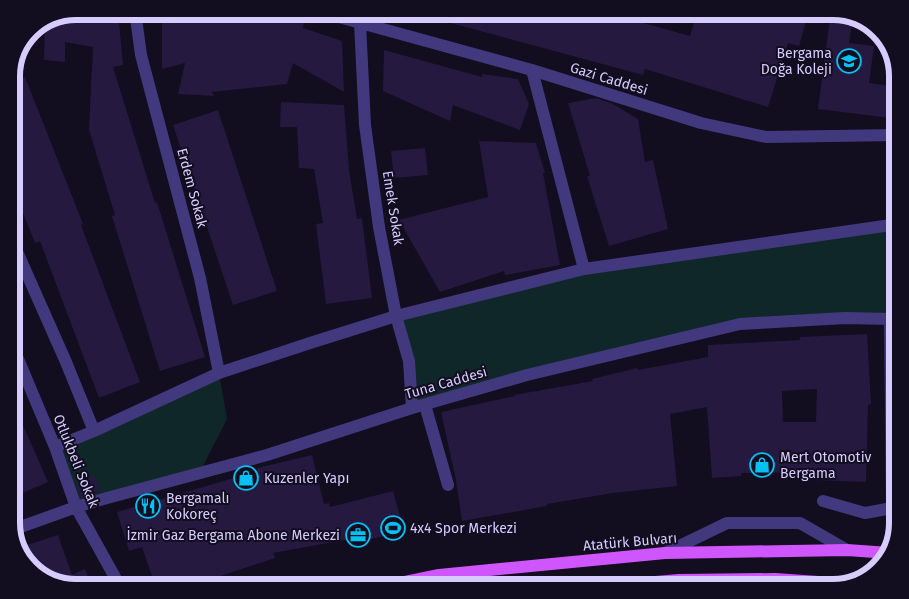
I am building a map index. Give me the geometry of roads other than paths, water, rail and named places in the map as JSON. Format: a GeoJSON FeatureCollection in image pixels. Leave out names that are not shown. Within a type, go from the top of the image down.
{"type":"FeatureCollection","features":[{"type":"Feature","properties":{"kind":"main road","name":"Atatürk Bulvarı"},"geometry":{"type":"LineString","coordinates":[[420,579],[439,575],[665,553],[847,550],[881,552]]}},
{"type":"Feature","properties":{"kind":"street","name":"Erdem Sokak"},"geometry":{"type":"LineString","coordinates":[[136,20],[141,56],[200,278],[218,373]]}},
{"type":"Feature","properties":{"kind":"street","name":"Emek Sokak"},"geometry":{"type":"LineString","coordinates":[[362,20],[365,125],[379,227],[396,316],[409,361],[418,407],[448,485]]}},
{"type":"Feature","properties":{"kind":"street","name":"Gazi Caddesi"},"geometry":{"type":"LineString","coordinates":[[372,20],[701,123],[766,137],[889,135]]}},
{"type":"Feature","properties":{"kind":"street"},"geometry":{"type":"LineString","coordinates":[[532,70],[584,269]]}},
{"type":"Feature","properties":{"kind":"street"},"geometry":{"type":"LineString","coordinates":[[54,447],[94,431],[218,373],[396,316],[584,269],[889,225]]}},
{"type":"Feature","properties":{"kind":"street"},"geometry":{"type":"LineString","coordinates":[[20,258],[94,431]]}},
{"type":"Feature","properties":{"kind":"street","name":"Tuna Caddesi"},"geometry":{"type":"LineString","coordinates":[[20,527],[76,507],[267,454],[527,375],[740,324],[845,318],[889,319]]}},
{"type":"Feature","properties":{"kind":"street","name":"Otlukbeli Sokak"},"geometry":{"type":"LineString","coordinates":[[20,364],[76,507],[116,579]]}},
{"type":"Feature","properties":{"kind":"street"},"geometry":{"type":"LineString","coordinates":[[823,501],[865,513],[889,509]]}},
{"type":"Feature","properties":{"kind":"street"},"geometry":{"type":"LineString","coordinates":[[665,553],[727,523],[800,523],[847,550]]}},
{"type":"Feature","properties":{"kind":"place","name":"Bergama Doğa Koleji"},"geometry":{"type":"Point","coordinates":[849,61]}},
{"type":"Feature","properties":{"kind":"place","name":"Mert Otomotiv Bergama"},"geometry":{"type":"Point","coordinates":[762,465]}},
{"type":"Feature","properties":{"kind":"place","name":"Kuzenler Yapı"},"geometry":{"type":"Point","coordinates":[246,478]}},
{"type":"Feature","properties":{"kind":"place","name":"Bergamalı Kokoreç"},"geometry":{"type":"Point","coordinates":[148,506]}},
{"type":"Feature","properties":{"kind":"place","name":"4x4 Spor Merkezi"},"geometry":{"type":"Point","coordinates":[393,528]}},
{"type":"Feature","properties":{"kind":"place","name":"İzmir Gaz Bergama Abone Merkezi"},"geometry":{"type":"Point","coordinates":[358,535]}}]}
